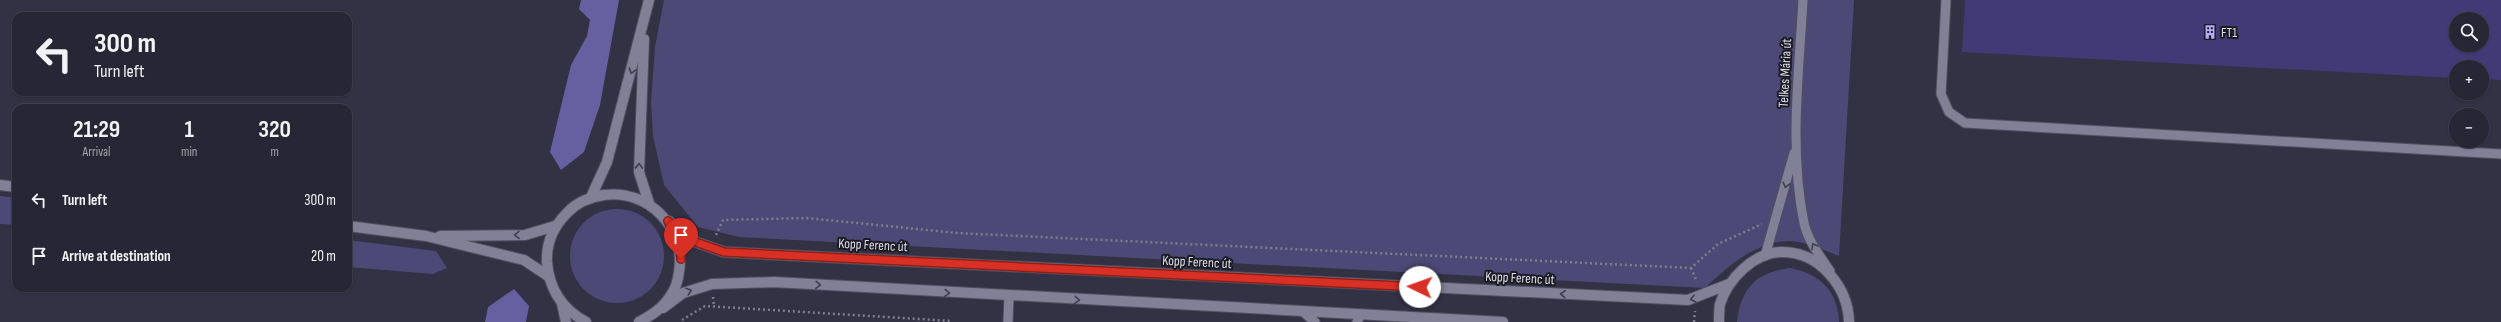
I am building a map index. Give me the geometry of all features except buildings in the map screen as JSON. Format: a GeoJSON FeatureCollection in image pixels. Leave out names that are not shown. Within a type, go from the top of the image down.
{"type":"FeatureCollection","features":[{"type":"Feature","properties":{"kind":"street"},"geometry":{"type":"LineString","coordinates":[[591,197],[607,162],[649,0]]}},
{"type":"Feature","properties":{"kind":"street"},"geometry":{"type":"LineString","coordinates":[[645,20],[639,172],[649,203]]}},
{"type":"Feature","properties":{"kind":"street"},"geometry":{"type":"LineString","coordinates":[[0,185],[12,186]]}},
{"type":"Feature","properties":{"kind":"street"},"geometry":{"type":"LineString","coordinates":[[586,322],[562,304],[553,291],[548,276],[546,253],[555,226],[571,208],[591,197],[618,193],[649,203]]}},
{"type":"Feature","properties":{"kind":"street","name":"Kopp Ferenc út"},"geometry":{"type":"LineString","coordinates":[[649,203],[690,240],[713,250],[724,252],[1688,300],[1729,284]]}},
{"type":"Feature","properties":{"kind":"street"},"geometry":{"type":"LineString","coordinates":[[656,312],[672,294],[677,283],[681,259],[680,246],[668,221]]}},
{"type":"Feature","properties":{"kind":"street"},"geometry":{"type":"LineString","coordinates":[[426,236],[525,234],[555,226]]}},
{"type":"Feature","properties":{"kind":"street"},"geometry":{"type":"LineString","coordinates":[[352,227],[426,236],[524,260],[548,276]]}},
{"type":"Feature","properties":{"kind":"street"},"geometry":{"type":"LineString","coordinates":[[1719,322],[1720,304],[1729,284],[1744,268],[1765,256],[1781,252],[1798,256],[1820,266],[1835,279],[1844,294],[1849,311],[1849,322]]}},
{"type":"Feature","properties":{"kind":"street"},"geometry":{"type":"LineString","coordinates":[[639,322],[684,293],[712,284],[774,282],[1302,311],[1359,318],[1503,322]]}},
{"type":"Feature","properties":{"kind":"street"},"geometry":{"type":"LineString","coordinates":[[562,304],[566,322]]}},
{"type":"Feature","properties":{"kind":"lane","name":"Telkes Mária út"},"geometry":{"type":"LineString","coordinates":[[1795,148],[1804,0]]}},
{"type":"Feature","properties":{"kind":"lane"},"geometry":{"type":"LineString","coordinates":[[1946,0],[1941,94],[1949,112],[1965,123],[2501,154]]}},
{"type":"Feature","properties":{"kind":"lane"},"geometry":{"type":"LineString","coordinates":[[1765,256],[1776,222],[1795,148]]}},
{"type":"Feature","properties":{"kind":"lane"},"geometry":{"type":"LineString","coordinates":[[1795,148],[1804,223],[1811,243],[1835,279]]}},
{"type":"Feature","properties":{"kind":"lane"},"geometry":{"type":"LineString","coordinates":[[1008,322],[1009,295]]}},
{"type":"Feature","properties":{"kind":"lane"},"geometry":{"type":"LineString","coordinates":[[1302,311],[1315,322]]}},
{"type":"Feature","properties":{"kind":"path"},"geometry":{"type":"LineString","coordinates":[[713,250],[717,230],[723,220],[807,218],[957,233],[1572,264],[1691,268],[1718,244],[1757,225],[1776,222]]}},
{"type":"Feature","properties":{"kind":"path"},"geometry":{"type":"LineString","coordinates":[[712,284],[714,307]]}},
{"type":"Feature","properties":{"kind":"path"},"geometry":{"type":"LineString","coordinates":[[682,320],[705,306],[952,321]]}},
{"type":"Feature","properties":{"kind":"shaded area"},"geometry":{"type":"Polygon","coordinates":[[[581,0],[619,0],[600,105],[584,152],[561,170],[550,152],[571,65],[587,36],[590,20],[579,9],[581,0]]]}},
{"type":"Feature","properties":{"kind":"shaded area"},"geometry":{"type":"Polygon","coordinates":[[[664,0],[1854,0],[1839,256],[1801,242],[1777,242],[1765,245],[1743,257],[1705,288],[739,237],[698,227],[664,185],[653,136],[651,102],[655,47],[664,0]]]}},
{"type":"Feature","properties":{"kind":"shaded area"},"geometry":{"type":"Polygon","coordinates":[[[0,196],[12,198],[12,225],[0,224],[0,196]]]}},
{"type":"Feature","properties":{"kind":"shaded area"},"geometry":{"type":"Polygon","coordinates":[[[608,209],[626,209],[635,212],[651,222],[661,238],[664,247],[664,265],[661,274],[651,290],[635,300],[626,303],[608,303],[599,300],[583,290],[573,274],[570,265],[570,247],[573,238],[583,222],[599,212],[608,209]]]}},
{"type":"Feature","properties":{"kind":"shaded area"},"geometry":{"type":"Polygon","coordinates":[[[352,240],[436,251],[447,268],[433,274],[352,267],[352,240]]]}},
{"type":"Feature","properties":{"kind":"shaded area"},"geometry":{"type":"Polygon","coordinates":[[[1790,268],[1810,275],[1825,286],[1835,301],[1839,322],[1737,322],[1742,300],[1752,284],[1768,273],[1790,268]]]}},
{"type":"Feature","properties":{"kind":"shaded area"},"geometry":{"type":"Polygon","coordinates":[[[514,289],[529,306],[526,322],[485,322],[488,307],[514,289]]]}},
{"type":"Feature","properties":{"kind":"place","name":"FT1"},"geometry":{"type":"Point","coordinates":[2210,32]}},
{"type":"Feature","properties":{"kind":"route"},"geometry":{"type":"LineString","coordinates":[[681,259],[680,246],[668,221],[690,240],[713,250],[724,252],[1420,287]]}}]}
